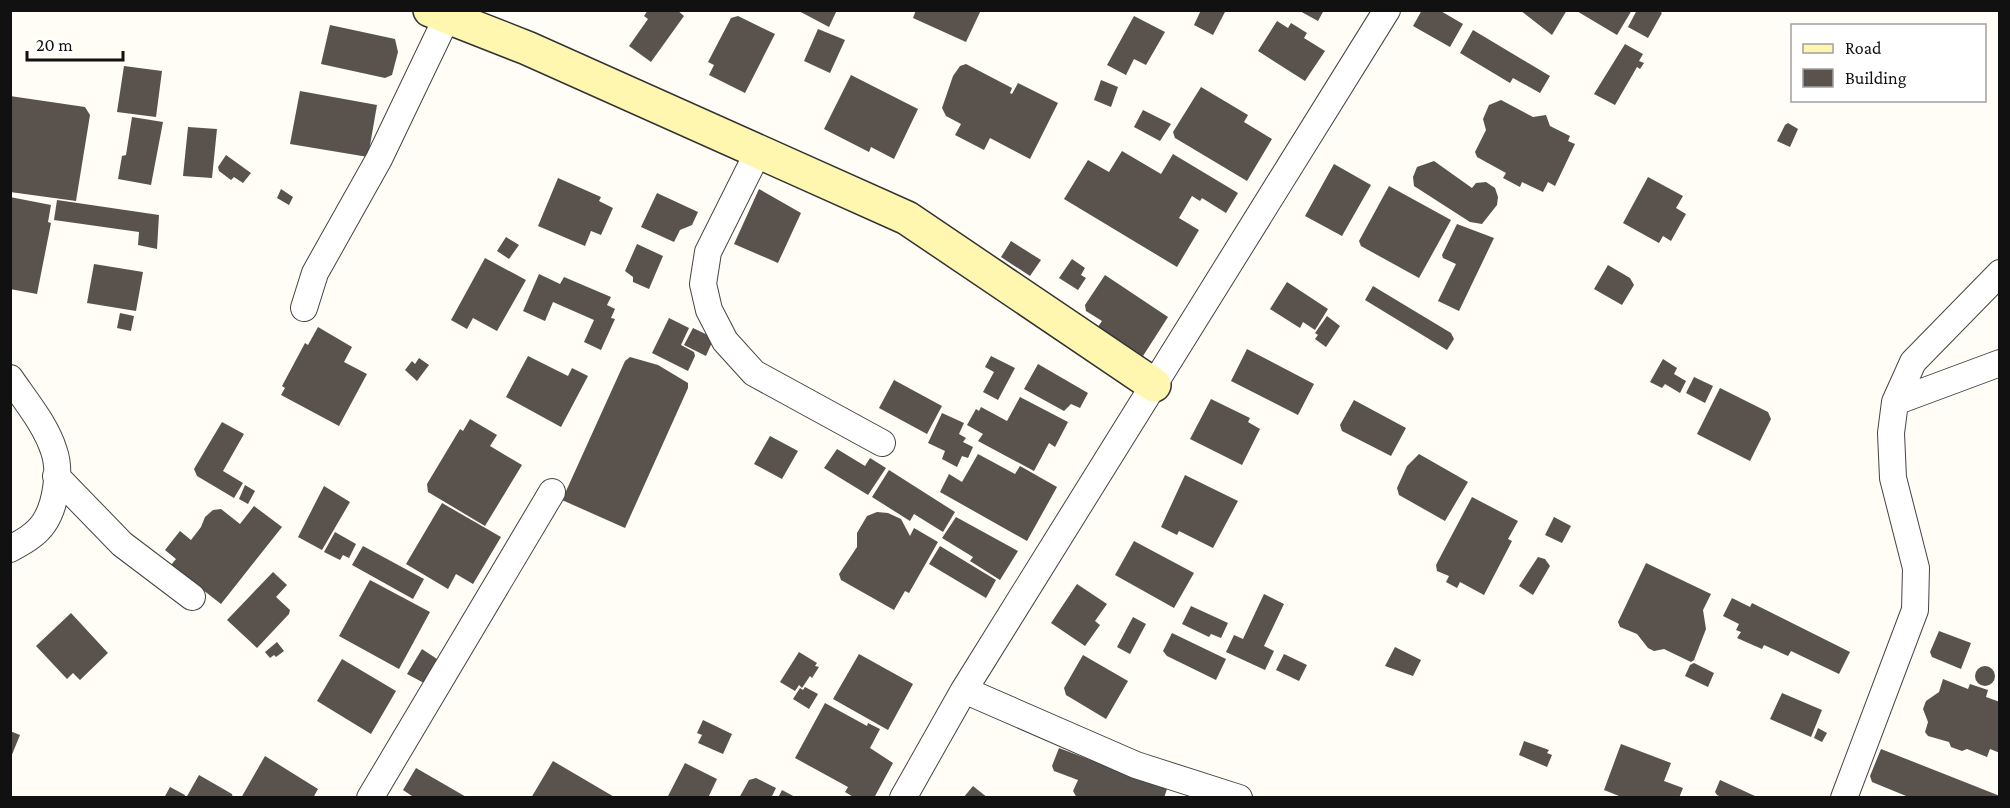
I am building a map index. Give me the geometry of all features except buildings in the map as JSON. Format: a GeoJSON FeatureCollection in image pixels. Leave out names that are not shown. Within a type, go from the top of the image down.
{"type":"FeatureCollection","features":[{"type":"Feature","properties":{"kind":"street"},"geometry":{"type":"LineString","coordinates":[[903,798],[964,690],[1387,10]]}},
{"type":"Feature","properties":{"kind":"street"},"geometry":{"type":"LineString","coordinates":[[304,308],[315,273],[379,159],[438,14],[527,48],[907,218],[1154,385]]}},
{"type":"Feature","properties":{"kind":"street"},"geometry":{"type":"LineString","coordinates":[[758,152],[708,252],[704,284],[709,310],[725,341],[754,373],[882,443]]}},
{"type":"Feature","properties":{"kind":"street"},"geometry":{"type":"LineString","coordinates":[[1844,798],[1915,610],[1916,568],[1893,478],[1891,433],[1895,402],[1912,362],[2000,273]]}},
{"type":"Feature","properties":{"kind":"street"},"geometry":{"type":"LineString","coordinates":[[1895,402],[2000,363]]}},
{"type":"Feature","properties":{"kind":"street"},"geometry":{"type":"LineString","coordinates":[[10,378],[37,419],[54,451],[57,487],[44,523],[28,539],[10,549]]}},
{"type":"Feature","properties":{"kind":"street"},"geometry":{"type":"LineString","coordinates":[[56,476],[122,544],[192,597]]}},
{"type":"Feature","properties":{"kind":"street"},"geometry":{"type":"LineString","coordinates":[[375,796],[552,492]]}},
{"type":"Feature","properties":{"kind":"street"},"geometry":{"type":"LineString","coordinates":[[964,690],[1136,765],[1239,798]]}}]}
